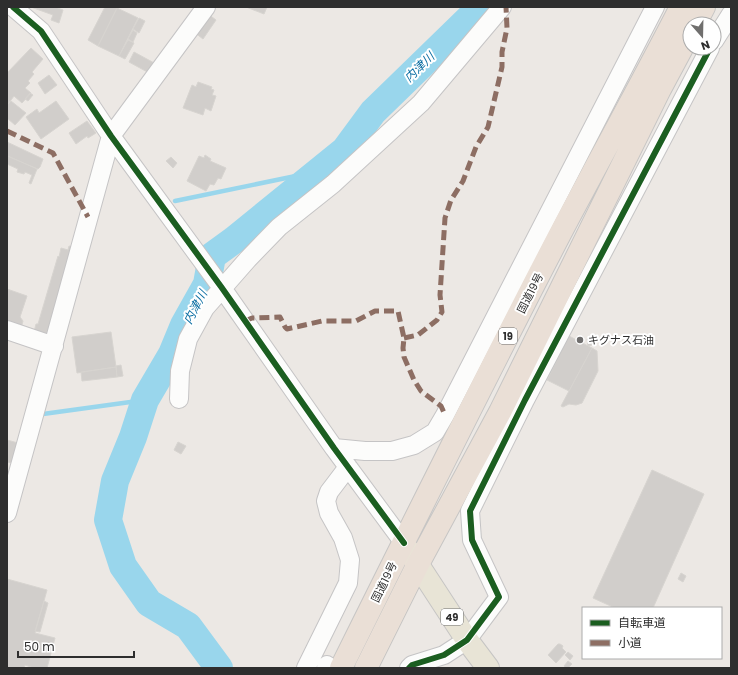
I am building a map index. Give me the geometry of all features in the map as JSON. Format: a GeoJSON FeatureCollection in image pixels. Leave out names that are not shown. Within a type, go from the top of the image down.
{"type":"FeatureCollection","features":[{"type":"Feature","properties":{"kind":"highway","name":"国道19号"},"geometry":{"type":"LineString","coordinates":[[332,667],[404,543],[560,233],[681,7]]}},
{"type":"Feature","properties":{"kind":"highway"},"geometry":{"type":"LineString","coordinates":[[699,16],[704,7]]}},
{"type":"Feature","properties":{"kind":"highway","name":"国道19号"},"geometry":{"type":"LineString","coordinates":[[366,668],[418,564],[500,412],[682,48]]}},
{"type":"Feature","properties":{"kind":"main road","name":"49"},"geometry":{"type":"LineString","coordinates":[[404,543],[467,640],[488,668]]}},
{"type":"Feature","properties":{"kind":"street"},"geometry":{"type":"LineString","coordinates":[[12,7],[41,31],[111,136],[222,289],[334,448],[404,543]]}},
{"type":"Feature","properties":{"kind":"street"},"geometry":{"type":"LineString","coordinates":[[7,513],[111,136],[206,7]]}},
{"type":"Feature","properties":{"kind":"street"},"geometry":{"type":"LineString","coordinates":[[179,399],[180,370],[188,339],[205,308],[279,226],[334,184],[421,103],[480,35],[502,7]]}},
{"type":"Feature","properties":{"kind":"street"},"geometry":{"type":"LineString","coordinates":[[334,448],[365,451],[392,451],[414,445],[435,432],[446,415],[655,7]]}},
{"type":"Feature","properties":{"kind":"street"},"geometry":{"type":"LineString","coordinates":[[722,28],[731,14]]}},
{"type":"Feature","properties":{"kind":"street"},"geometry":{"type":"LineString","coordinates":[[409,668],[412,665],[444,655],[467,640],[499,597],[472,540],[470,512],[525,400],[706,56]]}},
{"type":"Feature","properties":{"kind":"street"},"geometry":{"type":"LineString","coordinates":[[7,330],[54,346]]}},
{"type":"Feature","properties":{"kind":"street"},"geometry":{"type":"LineString","coordinates":[[306,668],[348,583],[350,560],[343,538],[329,513],[326,501],[329,492],[348,467]]}},
{"type":"Feature","properties":{"kind":"building"},"geometry":{"type":"Polygon","coordinates":[[[31,7],[55,7],[63,10],[59,23],[51,20],[53,15],[31,7]]]}},
{"type":"Feature","properties":{"kind":"building"},"geometry":{"type":"Polygon","coordinates":[[[105,7],[117,8],[98,46],[88,40],[105,7]]]}},
{"type":"Feature","properties":{"kind":"building"},"geometry":{"type":"Polygon","coordinates":[[[246,7],[267,7],[264,14],[246,7]]]}},
{"type":"Feature","properties":{"kind":"building"},"geometry":{"type":"Polygon","coordinates":[[[117,8],[138,18],[119,56],[98,46],[117,8]]]}},
{"type":"Feature","properties":{"kind":"building"},"geometry":{"type":"Polygon","coordinates":[[[208,14],[216,20],[203,39],[194,32],[208,14]]]}},
{"type":"Feature","properties":{"kind":"building"},"geometry":{"type":"Polygon","coordinates":[[[139,18],[145,21],[139,33],[133,29],[139,18]]]}},
{"type":"Feature","properties":{"kind":"building"},"geometry":{"type":"Polygon","coordinates":[[[133,30],[137,33],[133,42],[128,39],[133,30]]]}},
{"type":"Feature","properties":{"kind":"building"},"geometry":{"type":"Polygon","coordinates":[[[128,40],[134,43],[125,59],[119,56],[128,40]]]}},
{"type":"Feature","properties":{"kind":"building"},"geometry":{"type":"Polygon","coordinates":[[[31,48],[43,59],[32,72],[34,74],[28,81],[30,83],[25,88],[31,93],[22,103],[14,96],[8,104],[7,73],[31,48]]]}},
{"type":"Feature","properties":{"kind":"building"},"geometry":{"type":"Polygon","coordinates":[[[134,52],[156,64],[151,74],[129,62],[134,52]]]}},
{"type":"Feature","properties":{"kind":"building"},"geometry":{"type":"Polygon","coordinates":[[[49,75],[57,85],[45,94],[38,83],[49,75]]]}},
{"type":"Feature","properties":{"kind":"building"},"geometry":{"type":"Polygon","coordinates":[[[198,82],[212,87],[211,89],[214,90],[212,95],[216,96],[211,111],[205,108],[203,115],[183,108],[192,85],[196,87],[198,82]]]}},
{"type":"Feature","properties":{"kind":"building"},"geometry":{"type":"Polygon","coordinates":[[[30,93],[33,95],[28,101],[25,99],[30,93]]]}},
{"type":"Feature","properties":{"kind":"building"},"geometry":{"type":"Polygon","coordinates":[[[11,101],[26,113],[15,125],[7,118],[7,105],[11,101]]]}},
{"type":"Feature","properties":{"kind":"building"},"geometry":{"type":"Polygon","coordinates":[[[56,101],[69,119],[41,139],[26,117],[37,109],[39,113],[56,101]]]}},
{"type":"Feature","properties":{"kind":"building"},"geometry":{"type":"Polygon","coordinates":[[[87,121],[96,133],[88,138],[87,136],[76,144],[69,133],[87,121]]]}},
{"type":"Feature","properties":{"kind":"building"},"geometry":{"type":"Polygon","coordinates":[[[7,142],[43,159],[40,167],[38,169],[7,156],[7,142]]]}},
{"type":"Feature","properties":{"kind":"building"},"geometry":{"type":"Polygon","coordinates":[[[205,155],[211,159],[210,161],[226,168],[221,179],[218,178],[214,185],[210,184],[206,191],[187,181],[199,156],[204,158],[205,155]]]}},
{"type":"Feature","properties":{"kind":"building"},"geometry":{"type":"Polygon","coordinates":[[[8,156],[37,169],[31,184],[29,183],[32,175],[25,172],[24,174],[17,172],[18,169],[7,164],[8,156]]]}},
{"type":"Feature","properties":{"kind":"building"},"geometry":{"type":"Polygon","coordinates":[[[171,157],[177,163],[173,168],[166,161],[171,157]]]}},
{"type":"Feature","properties":{"kind":"building"},"geometry":{"type":"Polygon","coordinates":[[[69,246],[73,247],[48,333],[45,335],[34,332],[36,324],[38,324],[61,248],[68,250],[69,246]]]}},
{"type":"Feature","properties":{"kind":"building"},"geometry":{"type":"Polygon","coordinates":[[[7,289],[27,296],[20,317],[23,321],[21,328],[7,324],[7,289]]]}},
{"type":"Feature","properties":{"kind":"building"},"geometry":{"type":"Polygon","coordinates":[[[111,332],[116,367],[77,373],[72,337],[111,332]]]}},
{"type":"Feature","properties":{"kind":"building"},"geometry":{"type":"Polygon","coordinates":[[[569,336],[592,348],[569,391],[547,380],[569,336]]]}},
{"type":"Feature","properties":{"kind":"building"},"geometry":{"type":"Polygon","coordinates":[[[594,338],[596,344],[588,346],[587,339],[594,338]]]}},
{"type":"Feature","properties":{"kind":"building"},"geometry":{"type":"Polygon","coordinates":[[[592,348],[597,351],[598,371],[582,403],[576,405],[569,404],[563,407],[561,406],[592,348]]]}},
{"type":"Feature","properties":{"kind":"building"},"geometry":{"type":"Polygon","coordinates":[[[121,365],[123,376],[117,377],[116,366],[121,365]]]}},
{"type":"Feature","properties":{"kind":"building"},"geometry":{"type":"Polygon","coordinates":[[[116,367],[117,377],[82,381],[81,372],[116,367]]]}},
{"type":"Feature","properties":{"kind":"building"},"geometry":{"type":"Polygon","coordinates":[[[7,440],[18,443],[12,463],[7,462],[7,440]]]}},
{"type":"Feature","properties":{"kind":"building"},"geometry":{"type":"Polygon","coordinates":[[[178,442],[186,446],[181,454],[174,450],[178,442]]]}},
{"type":"Feature","properties":{"kind":"building"},"geometry":{"type":"Polygon","coordinates":[[[652,470],[704,494],[653,607],[613,607],[593,598],[652,470]]]}},
{"type":"Feature","properties":{"kind":"building"},"geometry":{"type":"Polygon","coordinates":[[[681,573],[686,576],[683,582],[678,579],[681,573]]]}},
{"type":"Feature","properties":{"kind":"building"},"geometry":{"type":"Polygon","coordinates":[[[7,579],[47,590],[35,633],[55,638],[47,668],[34,668],[25,665],[24,668],[7,668],[7,579]]]}},
{"type":"Feature","properties":{"kind":"building"},"geometry":{"type":"Polygon","coordinates":[[[44,601],[48,603],[40,632],[35,631],[44,601]]]}},
{"type":"Feature","properties":{"kind":"building"},"geometry":{"type":"Polygon","coordinates":[[[558,644],[563,646],[562,648],[566,652],[556,663],[548,655],[558,644]]]}},
{"type":"Feature","properties":{"kind":"building"},"geometry":{"type":"Polygon","coordinates":[[[568,652],[573,656],[570,660],[565,655],[568,652]]]}},
{"type":"Feature","properties":{"kind":"building"},"geometry":{"type":"Polygon","coordinates":[[[568,661],[572,664],[566,668],[564,666],[568,661]]]}},
{"type":"Feature","properties":{"kind":"waterway","name":"内津川"},"geometry":{"type":"LineString","coordinates":[[219,668],[188,626],[149,603],[123,566],[108,520],[115,481],[133,437],[145,400],[172,354],[184,325],[207,284],[212,256],[345,150],[373,112],[481,7]]}},
{"type":"Feature","properties":{"kind":"waterway"},"geometry":{"type":"LineString","coordinates":[[175,201],[320,171]]}},
{"type":"Feature","properties":{"kind":"waterway"},"geometry":{"type":"LineString","coordinates":[[43,414],[145,400]]}},
{"type":"Feature","properties":{"kind":"marked path"},"geometry":{"type":"LineString","coordinates":[[404,338],[418,335],[437,320],[442,312],[440,295],[445,218],[451,200],[463,181],[476,147],[488,127],[502,67],[502,52],[507,28],[506,7]]}},
{"type":"Feature","properties":{"kind":"marked path"},"geometry":{"type":"LineString","coordinates":[[7,131],[53,153],[88,217]]}},
{"type":"Feature","properties":{"kind":"marked path"},"geometry":{"type":"LineString","coordinates":[[245,321],[252,318],[280,317],[287,329],[322,321],[356,321],[375,311],[398,311],[404,338],[404,357],[414,380],[421,391],[441,406],[445,415]]}},
{"type":"Feature","properties":{"kind":"cycle path"},"geometry":{"type":"LineString","coordinates":[[13,7],[41,31],[111,136],[222,288],[334,448],[404,543]]}},
{"type":"Feature","properties":{"kind":"cycle path"},"geometry":{"type":"LineString","coordinates":[[409,668],[412,665],[444,655],[467,640],[499,597],[472,540],[470,511],[525,400],[706,56]]}},
{"type":"Feature","properties":{"kind":"place","name":"キグナス石油"},"geometry":{"type":"Point","coordinates":[580,340]}}]}
